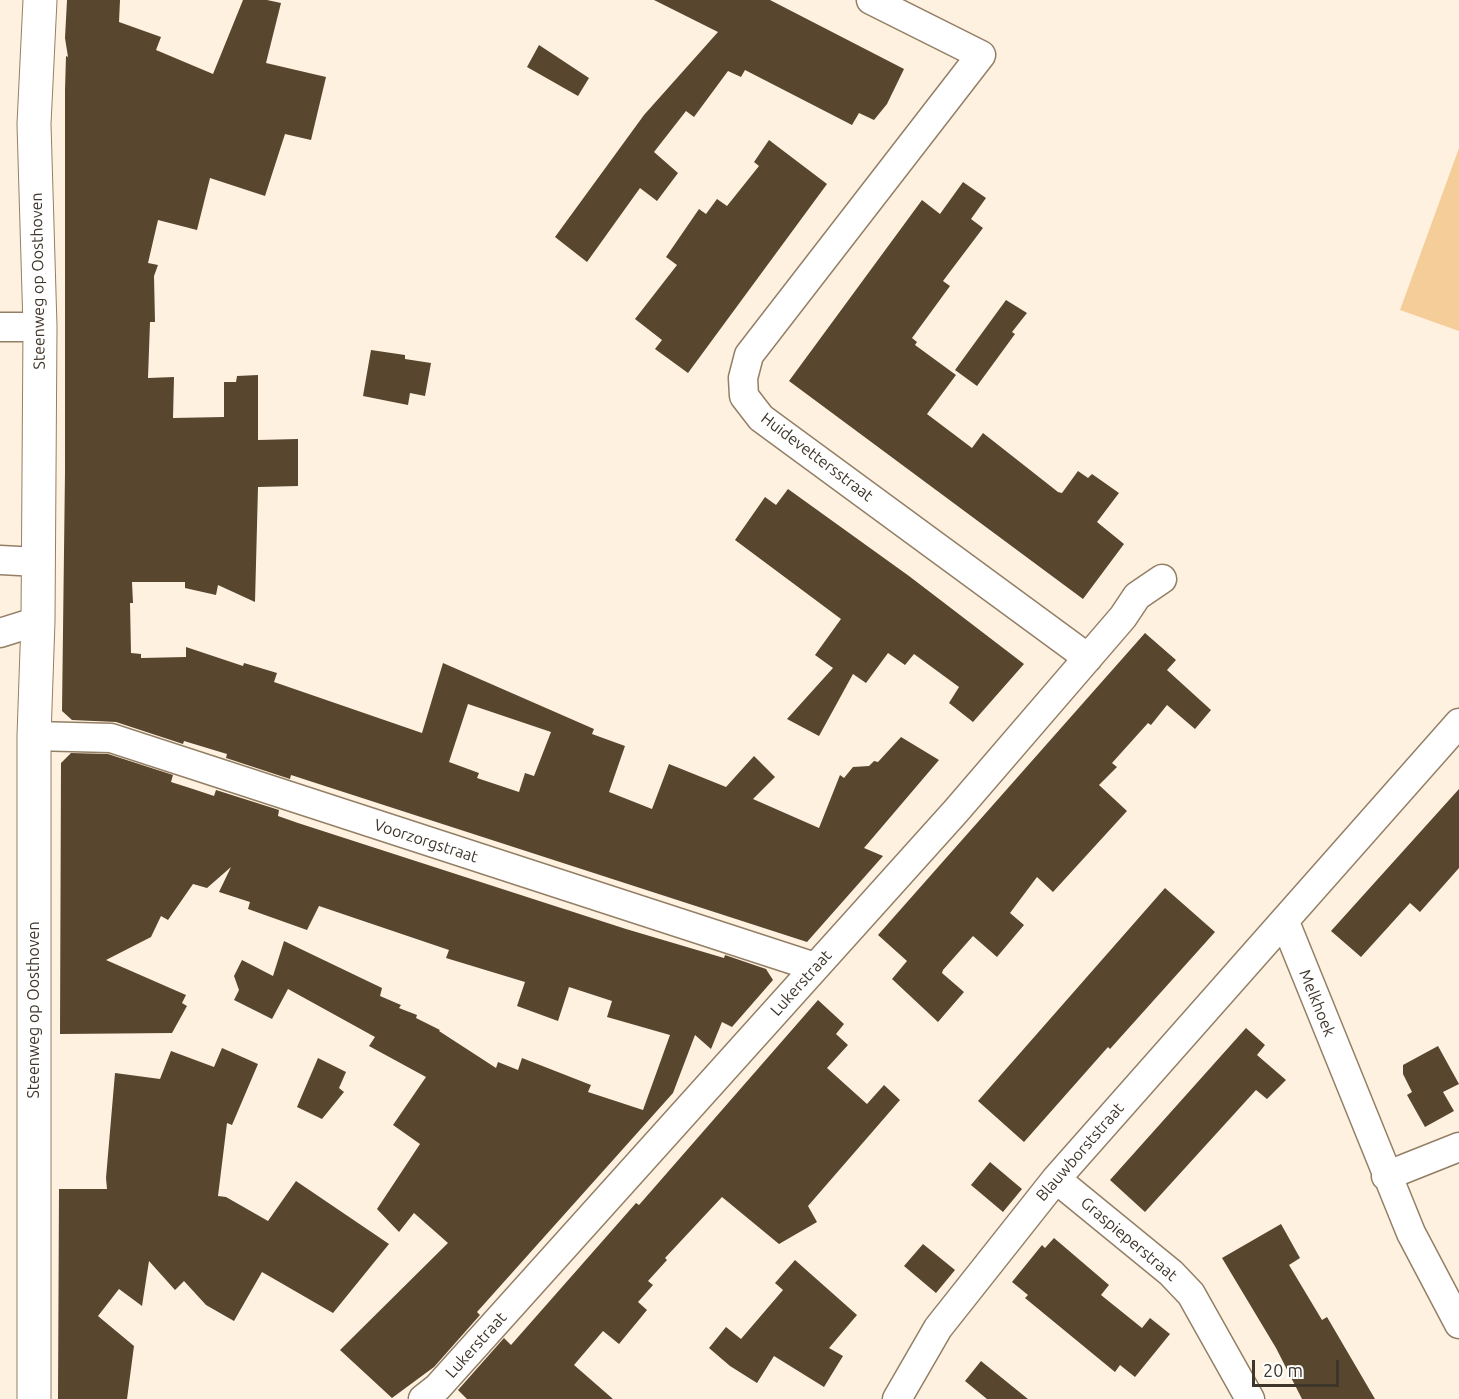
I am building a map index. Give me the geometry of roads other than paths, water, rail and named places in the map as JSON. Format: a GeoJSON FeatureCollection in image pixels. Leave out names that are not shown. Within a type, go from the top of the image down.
{"type":"FeatureCollection","features":[{"type":"Feature","properties":{"kind":"street","name":"Steenweg op Oosthoven"},"geometry":{"type":"LineString","coordinates":[[34,1399],[34,736],[38,621],[40,327],[34,124],[40,0]]}},
{"type":"Feature","properties":{"kind":"street","name":"Huidevettersstraat"},"geometry":{"type":"LineString","coordinates":[[871,0],[981,55],[750,355],[743,378],[744,396],[761,417],[1088,658]]}},
{"type":"Feature","properties":{"kind":"street"},"geometry":{"type":"LineString","coordinates":[[0,327],[40,327]]}},
{"type":"Feature","properties":{"kind":"street"},"geometry":{"type":"LineString","coordinates":[[0,560],[38,562]]}},
{"type":"Feature","properties":{"kind":"street","name":"Lukerstraat"},"geometry":{"type":"LineString","coordinates":[[436,1395],[956,811],[1123,617],[1137,596],[1162,579]]}},
{"type":"Feature","properties":{"kind":"street"},"geometry":{"type":"LineString","coordinates":[[0,633],[38,621]]}},
{"type":"Feature","properties":{"kind":"street"},"geometry":{"type":"LineString","coordinates":[[1285,922],[1459,723]]}},
{"type":"Feature","properties":{"kind":"street","name":"Voorzorgstraat"},"geometry":{"type":"LineString","coordinates":[[34,736],[111,738],[815,967]]}},
{"type":"Feature","properties":{"kind":"street","name":"Melkhoek"},"geometry":{"type":"LineString","coordinates":[[1285,922],[1386,1176],[1411,1233],[1459,1324]]}},
{"type":"Feature","properties":{"kind":"street","name":"Blauwborststraat"},"geometry":{"type":"LineString","coordinates":[[897,1399],[938,1328],[1056,1179],[1285,922]]}},
{"type":"Feature","properties":{"kind":"street"},"geometry":{"type":"LineString","coordinates":[[1386,1176],[1459,1147]]}},
{"type":"Feature","properties":{"kind":"street","name":"Graspieperstraat"},"geometry":{"type":"LineString","coordinates":[[1056,1179],[1172,1273],[1191,1294],[1250,1399]]}}]}
